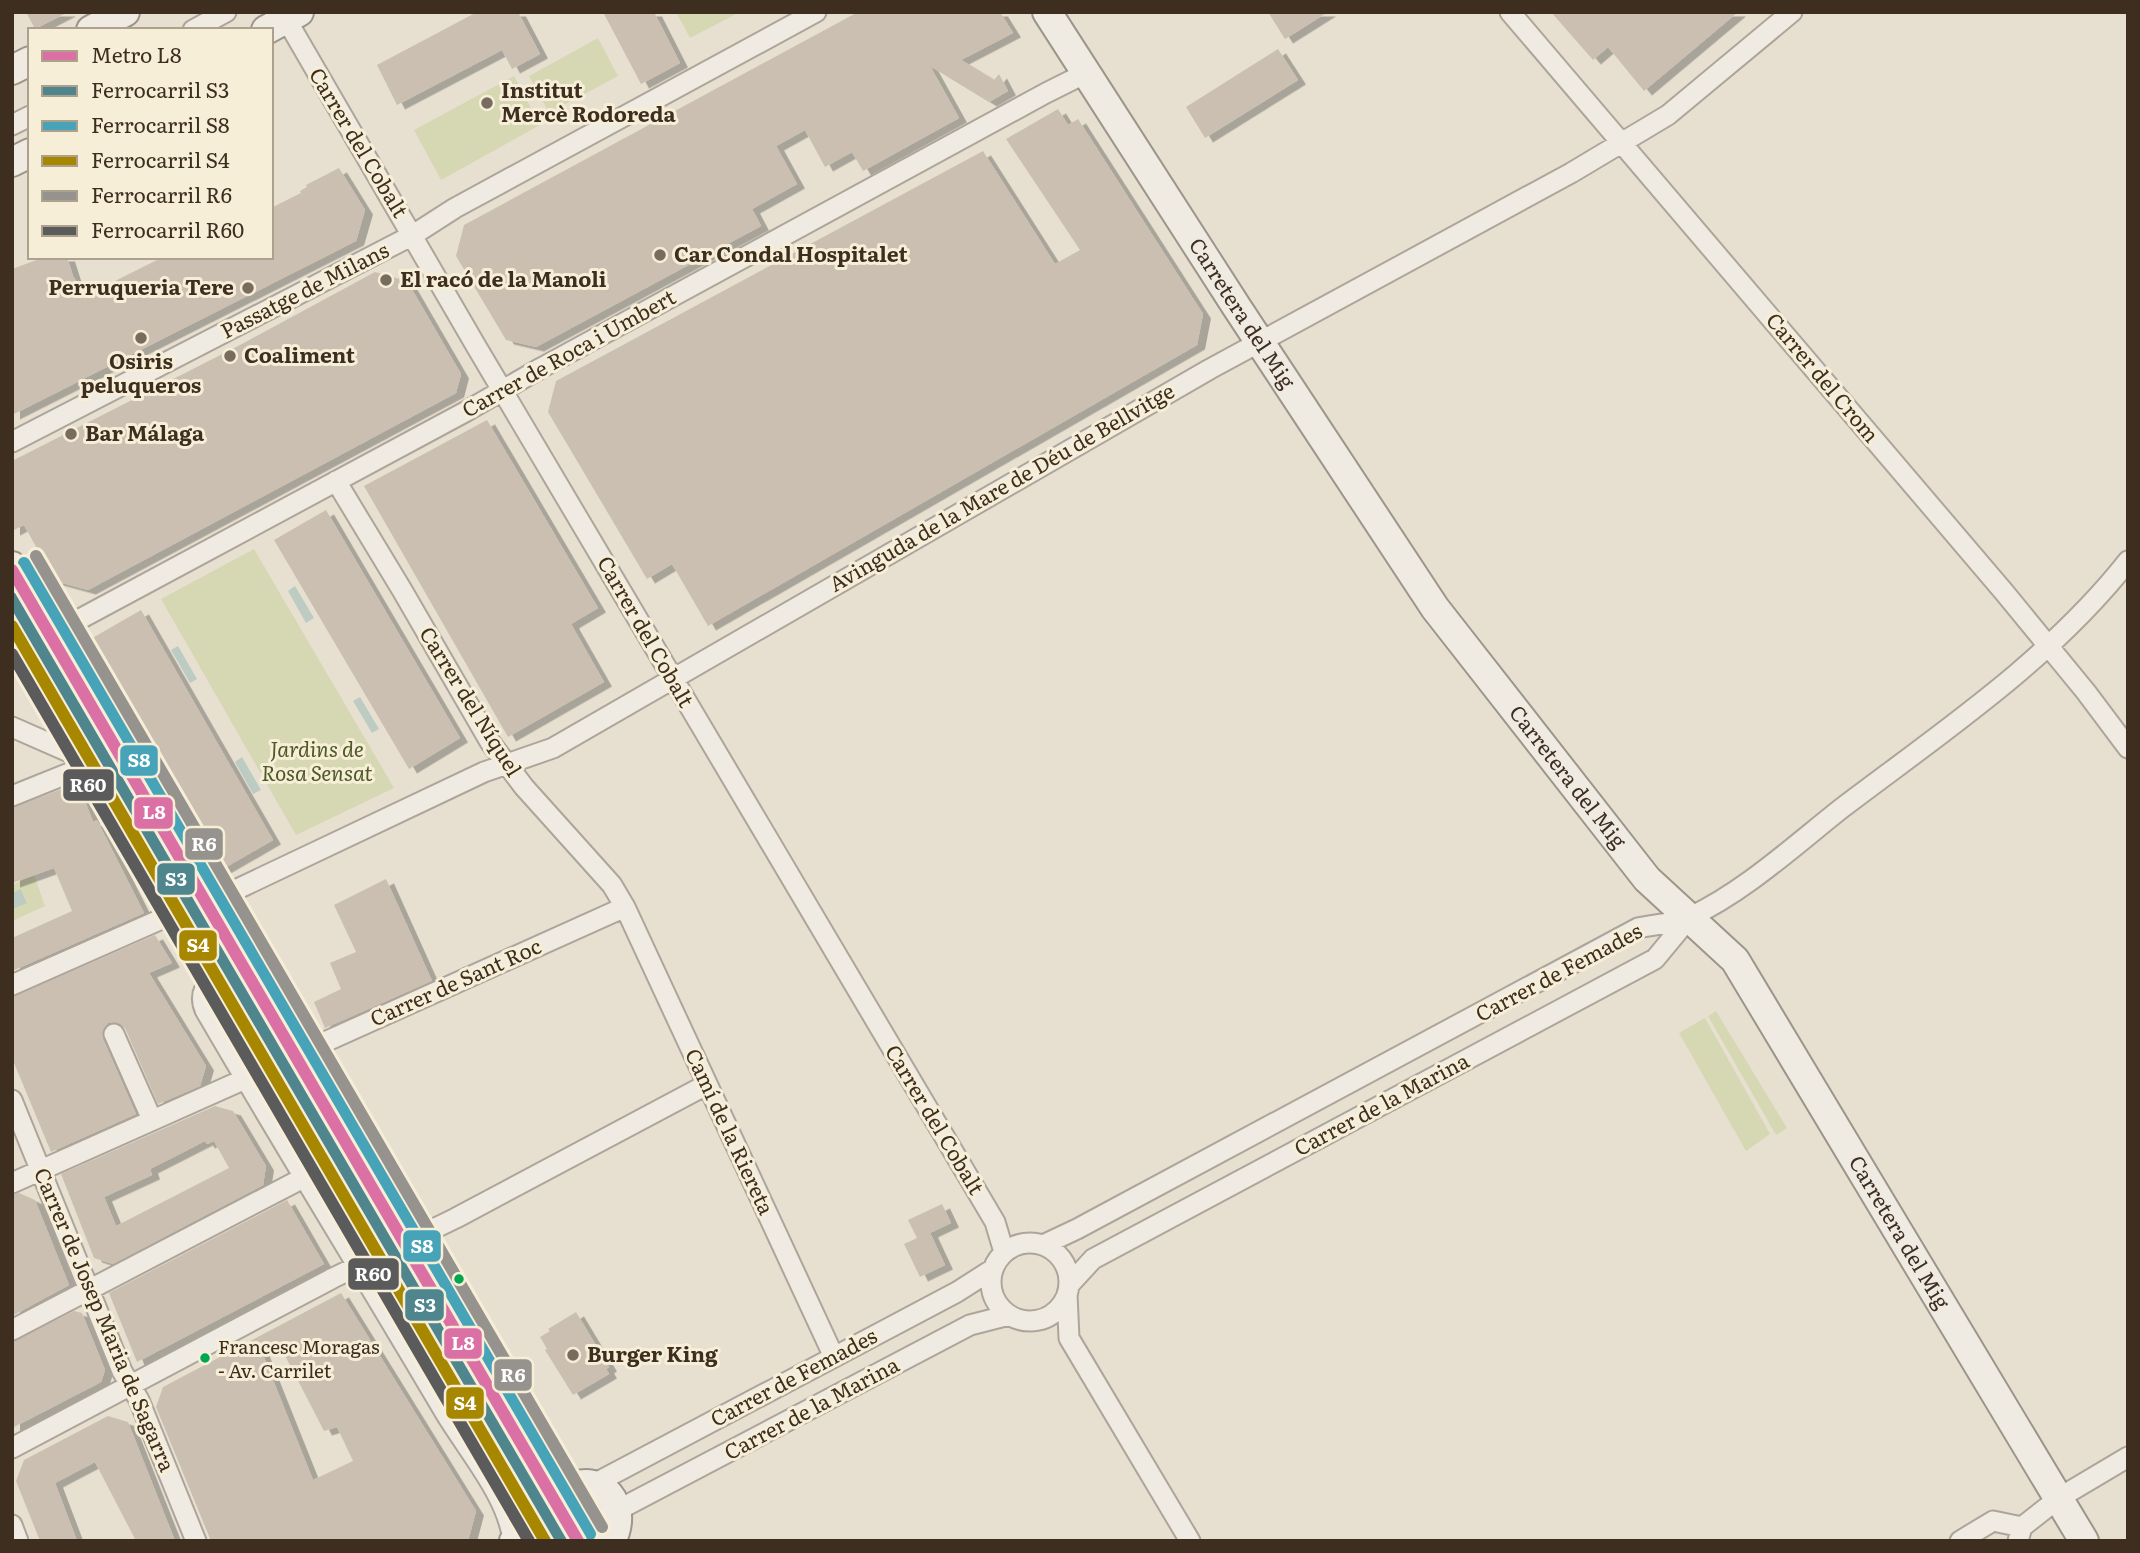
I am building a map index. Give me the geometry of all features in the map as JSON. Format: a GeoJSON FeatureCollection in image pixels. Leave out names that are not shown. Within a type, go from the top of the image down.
{"type":"FeatureCollection","features":[{"type":"Feature","properties":{"kind":"main road"},"geometry":{"type":"LineString","coordinates":[[95,28],[125,12]]}},
{"type":"Feature","properties":{"kind":"main road","name":"Carretera del Mig"},"geometry":{"type":"LineString","coordinates":[[1047,12],[1259,342],[1435,608],[1641,872],[1735,960],[2084,1541]]}},
{"type":"Feature","properties":{"kind":"main road"},"geometry":{"type":"LineString","coordinates":[[12,70],[28,62]]}},
{"type":"Feature","properties":{"kind":"main road"},"geometry":{"type":"LineString","coordinates":[[12,162],[28,154]]}},
{"type":"Feature","properties":{"kind":"main road"},"geometry":{"type":"LineString","coordinates":[[12,566],[97,710],[126,777],[191,907],[219,974],[263,1057],[387,1252],[524,1476],[542,1512],[551,1541]]}},
{"type":"Feature","properties":{"kind":"main road"},"geometry":{"type":"LineString","coordinates":[[12,622],[94,763],[191,907],[247,982],[267,1025],[342,1145],[397,1213],[565,1491],[586,1535]]}},
{"type":"Feature","properties":{"kind":"main road"},"geometry":{"type":"LineString","coordinates":[[513,1541],[565,1491],[582,1484],[594,1484],[610,1494],[618,1510],[615,1533],[611,1541]]}},
{"type":"Feature","properties":{"kind":"street"},"geometry":{"type":"LineString","coordinates":[[197,28],[226,12]]}},
{"type":"Feature","properties":{"kind":"street","name":"Passatge de Milans"},"geometry":{"type":"LineString","coordinates":[[12,442],[413,235],[455,208],[816,12]]}},
{"type":"Feature","properties":{"kind":"street","name":"Carrer del Crom"},"geometry":{"type":"LineString","coordinates":[[1510,12],[2049,646],[2128,748]]}},
{"type":"Feature","properties":{"kind":"street","name":"Avinguda de la Mare de Déu de Bellvitge"},"geometry":{"type":"LineString","coordinates":[[12,985],[229,893],[484,772],[553,748],[1259,342],[1622,143],[1668,115],[1792,12]]}},
{"type":"Feature","properties":{"kind":"street","name":"Carrer del Cobalt"},"geometry":{"type":"LineString","coordinates":[[283,18],[995,1222],[1004,1252]]}},
{"type":"Feature","properties":{"kind":"street","name":"Carrer de Roca i Umbert"},"geometry":{"type":"LineString","coordinates":[[52,634],[1086,73]]}},
{"type":"Feature","properties":{"kind":"street"},"geometry":{"type":"LineString","coordinates":[[12,125],[28,117]]}},
{"type":"Feature","properties":{"kind":"street","name":"Carrer del Níquel"},"geometry":{"type":"LineString","coordinates":[[336,481],[490,742],[505,764],[612,885],[625,907]]}},
{"type":"Feature","properties":{"kind":"street","name":"Carrer de Femades"},"geometry":{"type":"LineString","coordinates":[[1043,1245],[1638,928],[1689,918],[1742,886],[2006,683],[2049,646],[2094,601],[2128,561]]}},
{"type":"Feature","properties":{"kind":"street"},"geometry":{"type":"LineString","coordinates":[[12,727],[94,763]]}},
{"type":"Feature","properties":{"kind":"street"},"geometry":{"type":"LineString","coordinates":[[12,796],[94,763],[104,750],[107,733]]}},
{"type":"Feature","properties":{"kind":"street","name":"Carrer de Sant Roc"},"geometry":{"type":"LineString","coordinates":[[287,1059],[625,907]]}},
{"type":"Feature","properties":{"kind":"street","name":"Camí de la Riereta"},"geometry":{"type":"LineString","coordinates":[[625,907],[834,1357]]}},
{"type":"Feature","properties":{"kind":"street","name":"Carrer de la Marina"},"geometry":{"type":"LineString","coordinates":[[1068,1289],[1093,1259],[1655,959],[1689,918]]}},
{"type":"Feature","properties":{"kind":"street"},"geometry":{"type":"LineString","coordinates":[[219,974],[203,989],[201,1000],[245,1079],[503,1507],[511,1524],[513,1541]]}},
{"type":"Feature","properties":{"kind":"street"},"geometry":{"type":"LineString","coordinates":[[114,1034],[149,1113]]}},
{"type":"Feature","properties":{"kind":"street"},"geometry":{"type":"LineString","coordinates":[[12,1183],[245,1079]]}},
{"type":"Feature","properties":{"kind":"street"},"geometry":{"type":"LineString","coordinates":[[12,1448],[359,1266],[450,1222],[706,1084]]}},
{"type":"Feature","properties":{"kind":"street","name":"Carrer de Josep Maria de Sagarra"},"geometry":{"type":"LineString","coordinates":[[12,1100],[196,1541]]}},
{"type":"Feature","properties":{"kind":"street"},"geometry":{"type":"LineString","coordinates":[[12,1330],[305,1177]]}},
{"type":"Feature","properties":{"kind":"street"},"geometry":{"type":"LineString","coordinates":[[1068,1289],[1056,1311],[1038,1320],[1028,1321],[1009,1315],[1001,1308],[992,1290],[993,1269],[1004,1252],[1022,1243],[1043,1245],[1059,1256],[1065,1265],[1068,1289],[1069,1338]]}},
{"type":"Feature","properties":{"kind":"street","name":"Carrer de Femades"},"geometry":{"type":"LineString","coordinates":[[594,1484],[957,1292],[993,1269]]}},
{"type":"Feature","properties":{"kind":"street","name":"Carrer de la Marina"},"geometry":{"type":"LineString","coordinates":[[618,1510],[970,1325],[1009,1315]]}},
{"type":"Feature","properties":{"kind":"street"},"geometry":{"type":"LineString","coordinates":[[1038,1320],[1069,1338],[1190,1541]]}},
{"type":"Feature","properties":{"kind":"street"},"geometry":{"type":"LineString","coordinates":[[1960,1541],[1993,1521],[2020,1534],[2059,1498],[2128,1457]]}},
{"type":"Feature","properties":{"kind":"street"},"geometry":{"type":"LineString","coordinates":[[12,1525],[18,1541]]}},
{"type":"Feature","properties":{"kind":"green space"},"geometry":{"type":"Polygon","coordinates":[[[676,12],[740,12],[690,38],[676,12]]]}},
{"type":"Feature","properties":{"kind":"green space"},"geometry":{"type":"Polygon","coordinates":[[[598,38],[618,76],[549,113],[529,76],[598,38]]]}},
{"type":"Feature","properties":{"kind":"green space"},"geometry":{"type":"Polygon","coordinates":[[[514,76],[540,125],[441,180],[414,130],[514,76]]]}},
{"type":"Feature","properties":{"kind":"green space","name":"Jardins de Rosa Sensat"},"geometry":{"type":"Polygon","coordinates":[[[254,549],[394,788],[296,835],[161,599],[254,549]]]}},
{"type":"Feature","properties":{"kind":"green space"},"geometry":{"type":"Polygon","coordinates":[[[34,875],[45,906],[12,921],[12,909],[27,902],[21,889],[12,893],[12,885],[34,875]]]}},
{"type":"Feature","properties":{"kind":"green space"},"geometry":{"type":"Polygon","coordinates":[[[1716,1011],[1787,1128],[1776,1135],[1708,1016],[1716,1011]]]}},
{"type":"Feature","properties":{"kind":"green space"},"geometry":{"type":"Polygon","coordinates":[[[1705,1018],[1770,1134],[1746,1151],[1679,1033],[1705,1018]]]}},
{"type":"Feature","properties":{"kind":"shaded area"},"geometry":{"type":"Polygon","coordinates":[[[295,586],[314,618],[306,623],[288,591],[295,586]]]}},
{"type":"Feature","properties":{"kind":"shaded area"},"geometry":{"type":"Polygon","coordinates":[[[178,646],[197,679],[190,683],[171,650],[178,646]]]}},
{"type":"Feature","properties":{"kind":"shaded area"},"geometry":{"type":"Polygon","coordinates":[[[360,697],[379,729],[372,733],[353,701],[360,697]]]}},
{"type":"Feature","properties":{"kind":"shaded area"},"geometry":{"type":"Polygon","coordinates":[[[242,757],[261,790],[253,794],[235,762],[242,757]]]}},
{"type":"Feature","properties":{"kind":"shaded area"},"geometry":{"type":"Polygon","coordinates":[[[21,889],[27,903],[12,909],[12,893],[21,889]]]}},
{"type":"Feature","properties":{"kind":"building"},"geometry":{"type":"Polygon","coordinates":[[[26,12],[68,12],[37,28],[26,12]]]}},
{"type":"Feature","properties":{"kind":"building"},"geometry":{"type":"Polygon","coordinates":[[[477,12],[518,12],[540,54],[512,69],[502,50],[397,105],[377,65],[477,12]]]}},
{"type":"Feature","properties":{"kind":"building"},"geometry":{"type":"Polygon","coordinates":[[[603,12],[654,12],[680,63],[641,84],[603,12]]]}},
{"type":"Feature","properties":{"kind":"building"},"geometry":{"type":"Polygon","coordinates":[[[858,12],[1000,12],[1013,33],[961,60],[994,80],[999,74],[1008,91],[989,102],[930,66],[959,118],[863,171],[852,152],[825,167],[805,130],[776,146],[797,184],[752,209],[761,226],[536,347],[506,340],[456,256],[464,225],[858,12]]]}},
{"type":"Feature","properties":{"kind":"building"},"geometry":{"type":"Polygon","coordinates":[[[1268,12],[1328,12],[1285,39],[1268,12]]]}},
{"type":"Feature","properties":{"kind":"building"},"geometry":{"type":"Polygon","coordinates":[[[1551,12],[1738,12],[1644,91],[1608,47],[1593,60],[1551,12]]]}},
{"type":"Feature","properties":{"kind":"building"},"geometry":{"type":"Polygon","coordinates":[[[1278,49],[1298,80],[1205,138],[1186,107],[1278,49]]]}},
{"type":"Feature","properties":{"kind":"building"},"geometry":{"type":"Polygon","coordinates":[[[1058,109],[1068,125],[1078,119],[1203,314],[1197,345],[708,626],[672,564],[647,579],[548,412],[556,381],[983,151],[1055,264],[1080,250],[1006,139],[1058,109]]]}},
{"type":"Feature","properties":{"kind":"building"},"geometry":{"type":"Polygon","coordinates":[[[339,168],[365,210],[356,241],[12,415],[12,269],[40,259],[68,259],[73,276],[85,296],[159,259],[273,259],[273,207],[301,193],[306,185],[339,168]]]}},
{"type":"Feature","properties":{"kind":"building"},"geometry":{"type":"Polygon","coordinates":[[[375,272],[407,281],[461,374],[456,393],[88,590],[55,581],[24,525],[12,531],[12,461],[240,345],[375,272]]]}},
{"type":"Feature","properties":{"kind":"building"},"geometry":{"type":"Polygon","coordinates":[[[487,420],[598,608],[571,624],[604,682],[508,737],[364,486],[487,420]]]}},
{"type":"Feature","properties":{"kind":"building"},"geometry":{"type":"Polygon","coordinates":[[[326,510],[460,738],[409,769],[274,540],[326,510]]]}},
{"type":"Feature","properties":{"kind":"building"},"geometry":{"type":"Polygon","coordinates":[[[141,610],[273,840],[221,870],[89,640],[141,610]]]}},
{"type":"Feature","properties":{"kind":"building"},"geometry":{"type":"Polygon","coordinates":[[[78,783],[93,822],[97,820],[144,913],[12,971],[12,938],[72,911],[54,868],[12,883],[12,808],[78,783]]]}},
{"type":"Feature","properties":{"kind":"building"},"geometry":{"type":"Polygon","coordinates":[[[386,879],[432,981],[325,1028],[314,1002],[341,989],[330,963],[356,952],[334,905],[386,879]]]}},
{"type":"Feature","properties":{"kind":"building"},"geometry":{"type":"Polygon","coordinates":[[[155,935],[172,963],[149,973],[206,1066],[200,1086],[158,1104],[125,1028],[116,1022],[108,1023],[102,1032],[103,1039],[136,1114],[51,1152],[12,1058],[12,997],[155,935]]]}},
{"type":"Feature","properties":{"kind":"building"},"geometry":{"type":"Polygon","coordinates":[[[215,1106],[233,1111],[266,1166],[263,1185],[113,1264],[94,1258],[61,1174],[215,1106]],[[205,1141],[150,1169],[152,1175],[104,1197],[116,1226],[229,1168],[214,1141],[207,1144],[205,1141]]]}},
{"type":"Feature","properties":{"kind":"building"},"geometry":{"type":"Polygon","coordinates":[[[19,1193],[35,1200],[69,1285],[12,1316],[12,1195],[19,1193]]]}},
{"type":"Feature","properties":{"kind":"building"},"geometry":{"type":"Polygon","coordinates":[[[287,1200],[324,1264],[137,1362],[109,1293],[287,1200]]]}},
{"type":"Feature","properties":{"kind":"building"},"geometry":{"type":"Polygon","coordinates":[[[942,1204],[951,1223],[930,1233],[945,1265],[920,1277],[904,1244],[917,1238],[908,1220],[942,1204]]]}},
{"type":"Feature","properties":{"kind":"building"},"geometry":{"type":"Polygon","coordinates":[[[341,1293],[476,1511],[468,1541],[211,1541],[156,1407],[163,1387],[341,1293]],[[278,1342],[261,1350],[313,1480],[353,1461],[337,1427],[324,1431],[278,1342]]]}},
{"type":"Feature","properties":{"kind":"building"},"geometry":{"type":"Polygon","coordinates":[[[74,1311],[82,1313],[105,1370],[101,1382],[12,1428],[12,1342],[74,1311]]]}},
{"type":"Feature","properties":{"kind":"building","name":"Burger King"},"geometry":{"type":"Polygon","coordinates":[[[576,1312],[609,1367],[606,1369],[609,1374],[573,1395],[540,1337],[576,1312]]]}},
{"type":"Feature","properties":{"kind":"building"},"geometry":{"type":"Polygon","coordinates":[[[108,1416],[128,1422],[175,1541],[136,1541],[95,1462],[55,1483],[77,1541],[40,1541],[16,1481],[24,1460],[108,1416]]]}},
{"type":"Feature","properties":{"kind":"metro line","name":"L8"},"geometry":{"type":"LineString","coordinates":[[12,570],[578,1541]]}},
{"type":"Feature","properties":{"kind":"rail line","name":"R6"},"geometry":{"type":"LineString","coordinates":[[36,556],[602,1527]]}},
{"type":"Feature","properties":{"kind":"rail line","name":"S8"},"geometry":{"type":"LineString","coordinates":[[24,563],[590,1534]]}},
{"type":"Feature","properties":{"kind":"rail line","name":"S3"},"geometry":{"type":"LineString","coordinates":[[12,598],[562,1541]]}},
{"type":"Feature","properties":{"kind":"rail line","name":"S4"},"geometry":{"type":"LineString","coordinates":[[12,626],[545,1541]]}},
{"type":"Feature","properties":{"kind":"rail line","name":"R60"},"geometry":{"type":"LineString","coordinates":[[12,654],[529,1541]]}},
{"type":"Feature","properties":{"kind":"place","name":"Institut Mercè Rodoreda"},"geometry":{"type":"Point","coordinates":[487,103]}},
{"type":"Feature","properties":{"kind":"place","name":"Car Condal Hospitalet"},"geometry":{"type":"Point","coordinates":[660,255]}},
{"type":"Feature","properties":{"kind":"place","name":"El racó de la Manoli"},"geometry":{"type":"Point","coordinates":[386,280]}},
{"type":"Feature","properties":{"kind":"place","name":"Perruqueria Tere"},"geometry":{"type":"Point","coordinates":[248,288]}},
{"type":"Feature","properties":{"kind":"place","name":"Osiris peluqueros"},"geometry":{"type":"Point","coordinates":[141,338]}},
{"type":"Feature","properties":{"kind":"place","name":"Coaliment"},"geometry":{"type":"Point","coordinates":[230,356]}},
{"type":"Feature","properties":{"kind":"place","name":"Bar Málaga"},"geometry":{"type":"Point","coordinates":[71,434]}},
{"type":"Feature","properties":{"kind":"place","name":"Burger King"},"geometry":{"type":"Point","coordinates":[573,1355]}},
{"type":"Feature","properties":{"kind":"place","name":"Francesc Moragas - Av. Carrilet"},"geometry":{"type":"Point","coordinates":[205,1358]}}]}
